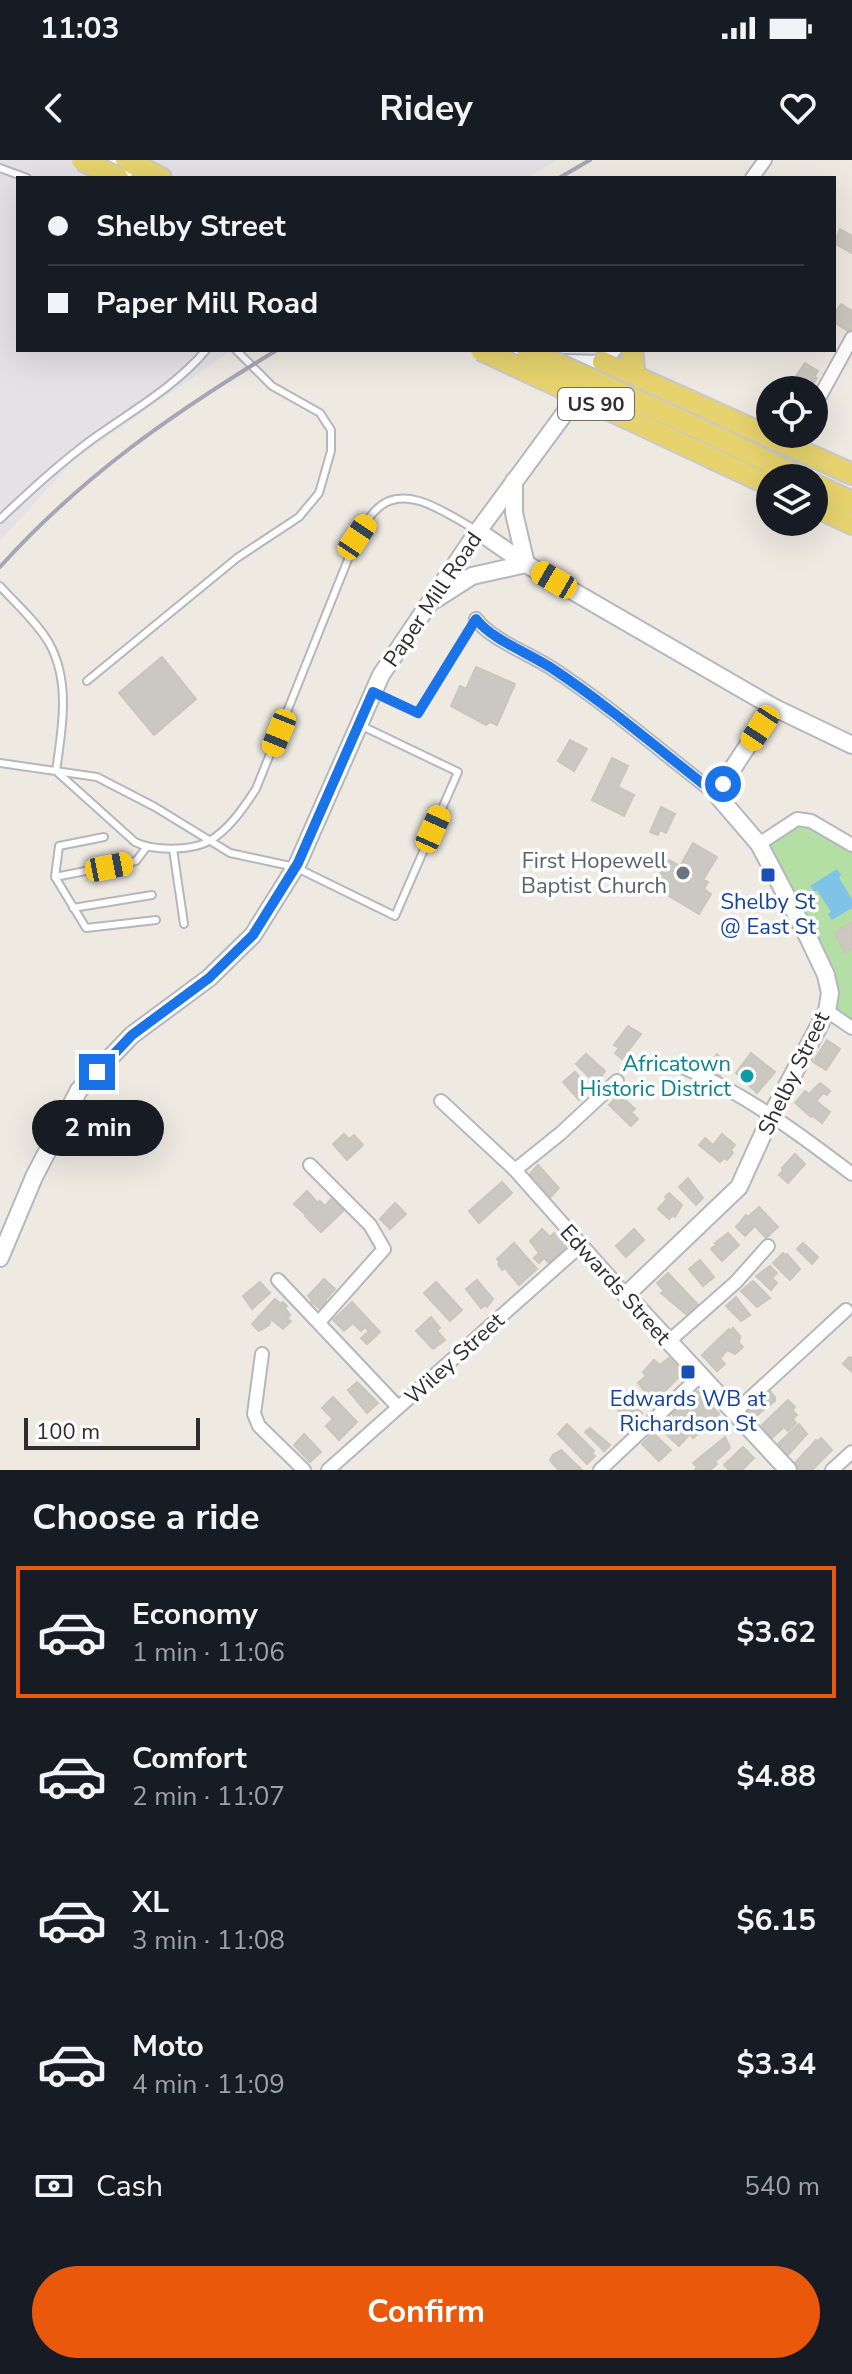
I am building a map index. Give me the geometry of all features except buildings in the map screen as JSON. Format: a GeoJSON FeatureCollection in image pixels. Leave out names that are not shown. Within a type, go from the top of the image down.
{"type":"FeatureCollection","features":[{"type":"Feature","properties":{"kind":"main road"},"geometry":{"type":"LineString","coordinates":[[82,160],[114,176]]}},
{"type":"Feature","properties":{"kind":"main road"},"geometry":{"type":"LineString","coordinates":[[126,160],[157,176]]}},
{"type":"Feature","properties":{"kind":"main road","name":"US 90"},"geometry":{"type":"LineString","coordinates":[[485,352],[756,478]]}},
{"type":"Feature","properties":{"kind":"main road"},"geometry":{"type":"LineString","coordinates":[[632,352],[635,377]]}},
{"type":"Feature","properties":{"kind":"main road","name":"US 90"},"geometry":{"type":"LineString","coordinates":[[539,354],[773,464]]}},
{"type":"Feature","properties":{"kind":"main road"},"geometry":{"type":"LineString","coordinates":[[609,356],[635,377],[852,474]]}},
{"type":"Feature","properties":{"kind":"main road"},"geometry":{"type":"LineString","coordinates":[[828,491],[852,502]]}},
{"type":"Feature","properties":{"kind":"main road"},"geometry":{"type":"LineString","coordinates":[[828,513],[852,524]]}},
{"type":"Feature","properties":{"kind":"street"},"geometry":{"type":"LineString","coordinates":[[108,160],[142,176]]}},
{"type":"Feature","properties":{"kind":"street"},"geometry":{"type":"LineString","coordinates":[[828,383],[852,338]]}},
{"type":"Feature","properties":{"kind":"street"},"geometry":{"type":"LineString","coordinates":[[513,352],[532,361],[539,354],[609,356]]}},
{"type":"Feature","properties":{"kind":"street","name":"Paper Mill Road"},"geometry":{"type":"LineString","coordinates":[[0,1258],[34,1177],[79,1090],[132,1035],[209,978],[253,935],[295,867],[381,675],[478,531],[609,356]]}},
{"type":"Feature","properties":{"kind":"street"},"geometry":{"type":"LineString","coordinates":[[840,363],[852,370]]}},
{"type":"Feature","properties":{"kind":"street"},"geometry":{"type":"LineString","coordinates":[[514,481],[514,513],[526,564]]}},
{"type":"Feature","properties":{"kind":"street"},"geometry":{"type":"LineString","coordinates":[[478,531],[526,564],[773,707],[852,745]]}},
{"type":"Feature","properties":{"kind":"street"},"geometry":{"type":"LineString","coordinates":[[429,603],[472,576],[526,564]]}},
{"type":"Feature","properties":{"kind":"street","name":"Shelby Street"},"geometry":{"type":"LineString","coordinates":[[476,619],[485,632],[555,670],[716,794],[759,844],[826,975],[830,993],[827,1011],[772,1114],[739,1187],[626,1295]]}},
{"type":"Feature","properties":{"kind":"street"},"geometry":{"type":"LineString","coordinates":[[716,794],[773,707]]}},
{"type":"Feature","properties":{"kind":"street"},"geometry":{"type":"LineString","coordinates":[[759,844],[797,819],[811,821],[852,845]]}},
{"type":"Feature","properties":{"kind":"street"},"geometry":{"type":"LineString","coordinates":[[827,1011],[852,1028]]}},
{"type":"Feature","properties":{"kind":"street"},"geometry":{"type":"LineString","coordinates":[[685,1068],[772,1114],[852,1174]]}},
{"type":"Feature","properties":{"kind":"street"},"geometry":{"type":"LineString","coordinates":[[515,1170],[617,1081]]}},
{"type":"Feature","properties":{"kind":"street","name":"Edwards Street"},"geometry":{"type":"LineString","coordinates":[[441,1101],[515,1170],[580,1246],[788,1470]]}},
{"type":"Feature","properties":{"kind":"street"},"geometry":{"type":"LineString","coordinates":[[310,1165],[370,1225],[384,1249],[319,1322]]}},
{"type":"Feature","properties":{"kind":"street","name":"Wiley Street"},"geometry":{"type":"LineString","coordinates":[[328,1470],[580,1246]]}},
{"type":"Feature","properties":{"kind":"street"},"geometry":{"type":"LineString","coordinates":[[668,1342],[736,1282],[768,1246]]}},
{"type":"Feature","properties":{"kind":"street"},"geometry":{"type":"LineString","coordinates":[[278,1280],[398,1407]]}},
{"type":"Feature","properties":{"kind":"street"},"geometry":{"type":"LineString","coordinates":[[734,1413],[846,1310]]}},
{"type":"Feature","properties":{"kind":"street"},"geometry":{"type":"LineString","coordinates":[[262,1354],[254,1414],[259,1426],[304,1470]]}},
{"type":"Feature","properties":{"kind":"street"},"geometry":{"type":"LineString","coordinates":[[600,1470],[700,1376]]}},
{"type":"Feature","properties":{"kind":"street"},"geometry":{"type":"LineString","coordinates":[[832,1470],[852,1452]]}},
{"type":"Feature","properties":{"kind":"street"},"geometry":{"type":"LineString","coordinates":[[612,1459],[623,1470]]}},
{"type":"Feature","properties":{"kind":"lane"},"geometry":{"type":"LineString","coordinates":[[0,168],[22,176]]}},
{"type":"Feature","properties":{"kind":"lane"},"geometry":{"type":"LineString","coordinates":[[0,519],[90,441],[190,369],[204,352]]}},
{"type":"Feature","properties":{"kind":"lane"},"geometry":{"type":"LineString","coordinates":[[87,681],[237,558],[299,517],[319,493],[331,451],[331,430],[320,413],[272,386],[238,352]]}},
{"type":"Feature","properties":{"kind":"lane"},"geometry":{"type":"LineString","coordinates":[[56,771],[135,842],[146,848],[173,849],[208,842],[238,815],[256,789],[357,537],[377,508],[393,500],[412,499],[427,503],[478,531]]}},
{"type":"Feature","properties":{"kind":"lane"},"geometry":{"type":"LineString","coordinates":[[0,586],[48,640],[59,664],[64,716],[56,771]]}},
{"type":"Feature","properties":{"kind":"lane"},"geometry":{"type":"LineString","coordinates":[[373,692],[418,713],[476,619]]}},
{"type":"Feature","properties":{"kind":"lane"},"geometry":{"type":"LineString","coordinates":[[0,763],[97,777],[155,807],[230,853],[295,867],[395,916],[458,772],[359,724]]}},
{"type":"Feature","properties":{"kind":"lane"},"geometry":{"type":"LineString","coordinates":[[104,837],[59,846],[55,877],[73,908],[86,928],[156,920]]}},
{"type":"Feature","properties":{"kind":"lane"},"geometry":{"type":"LineString","coordinates":[[55,877],[136,861],[146,848]]}},
{"type":"Feature","properties":{"kind":"lane"},"geometry":{"type":"LineString","coordinates":[[173,849],[184,924]]}},
{"type":"Feature","properties":{"kind":"lane"},"geometry":{"type":"LineString","coordinates":[[73,908],[152,895]]}},
{"type":"Feature","properties":{"kind":"path"},"geometry":{"type":"LineString","coordinates":[[843,989],[850,968]]}},
{"type":"Feature","properties":{"kind":"shaded area"},"geometry":{"type":"Polygon","coordinates":[[[0,160],[557,160],[530,176],[16,176],[16,352],[229,352],[73,461],[0,541],[0,160]]]}},
{"type":"Feature","properties":{"kind":"green space"},"geometry":{"type":"Polygon","coordinates":[[[797,819],[852,845],[852,1028],[827,1011],[830,993],[759,844],[797,819]]]}},
{"type":"Feature","properties":{"kind":"water"},"geometry":{"type":"Polygon","coordinates":[[[837,869],[852,899],[852,908],[832,920],[828,914],[831,912],[817,890],[814,892],[810,886],[837,869]]]}},
{"type":"Feature","properties":{"kind":"railway"},"geometry":{"type":"LineString","coordinates":[[562,176],[590,160]]}},
{"type":"Feature","properties":{"kind":"railway"},"geometry":{"type":"LineString","coordinates":[[0,567],[63,504],[130,448],[274,352]]}},
{"type":"Feature","properties":{"kind":"place","name":"First Hopewell Baptist Church"},"geometry":{"type":"Point","coordinates":[683,873]}},
{"type":"Feature","properties":{"kind":"place","name":"Shelby St @ East St"},"geometry":{"type":"Point","coordinates":[768,875]}},
{"type":"Feature","properties":{"kind":"place","name":"Africatown Historic District"},"geometry":{"type":"Point","coordinates":[747,1076]}},
{"type":"Feature","properties":{"kind":"place","name":"Edwards WB at Richardson St"},"geometry":{"type":"Point","coordinates":[688,1372]}},
{"type":"Feature","properties":{"kind":"route"},"geometry":{"type":"LineString","coordinates":[[97,1072],[132,1035],[209,978],[253,935],[298,863],[373,692],[418,713],[476,619],[485,632],[555,670],[716,794],[723,784]]}}]}
